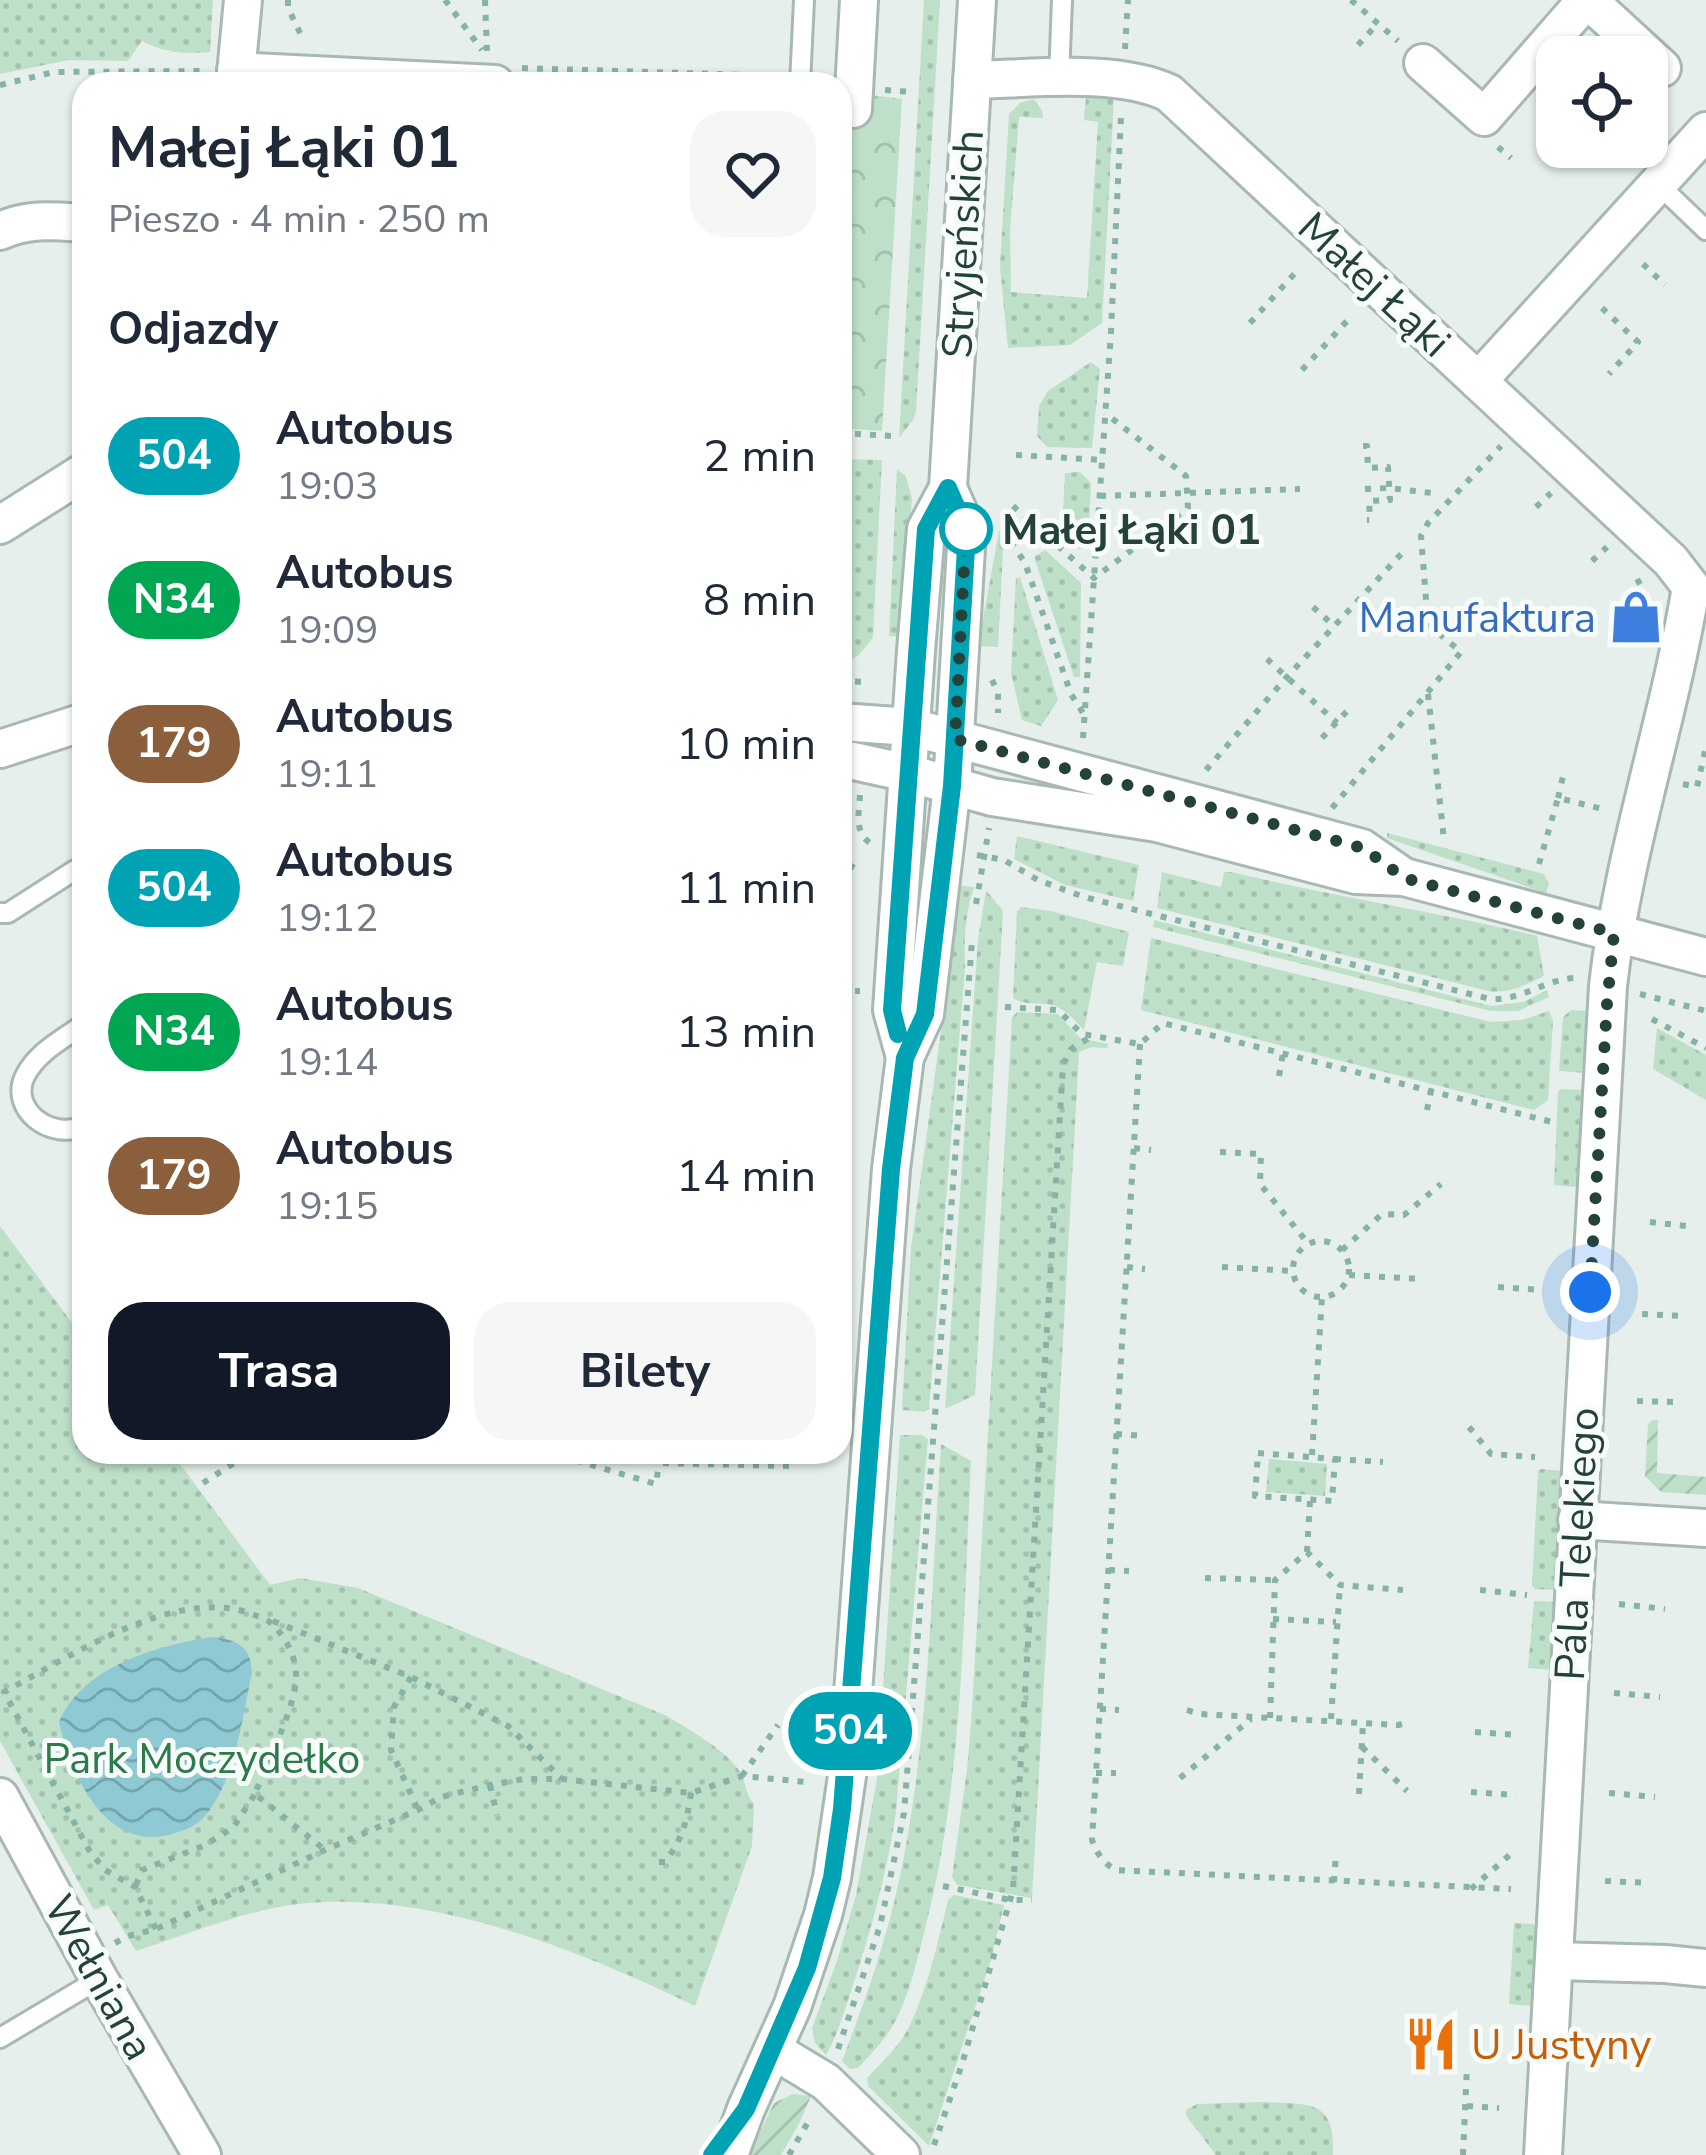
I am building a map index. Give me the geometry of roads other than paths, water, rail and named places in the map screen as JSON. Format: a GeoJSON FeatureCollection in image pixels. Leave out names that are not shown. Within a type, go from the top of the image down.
{"type":"FeatureCollection","features":[{"type":"Feature","properties":{"kind":"street"},"geometry":{"type":"LineString","coordinates":[[227,72],[243,0]]}},
{"type":"Feature","properties":{"kind":"street"},"geometry":{"type":"LineString","coordinates":[[852,109],[859,0]]}},
{"type":"Feature","properties":{"kind":"street","name":"Stryjeńskich"},"geometry":{"type":"LineString","coordinates":[[905,1058],[892,1010],[910,727],[926,529],[948,488],[977,0]]}},
{"type":"Feature","properties":{"kind":"street"},"geometry":{"type":"LineString","coordinates":[[1423,63],[1484,117],[1587,0],[1626,36]]}},
{"type":"Feature","properties":{"kind":"street","name":"Małej Łąki"},"geometry":{"type":"LineString","coordinates":[[972,80],[1136,80],[1169,93],[1478,381],[1706,131]]}},
{"type":"Feature","properties":{"kind":"street"},"geometry":{"type":"LineString","coordinates":[[0,231],[38,220],[72,222]]}},
{"type":"Feature","properties":{"kind":"street"},"geometry":{"type":"LineString","coordinates":[[1478,381],[1684,575],[1699,583]]}},
{"type":"Feature","properties":{"kind":"street"},"geometry":{"type":"LineString","coordinates":[[0,525],[72,480]]}},
{"type":"Feature","properties":{"kind":"street","name":"Stryjeńskich"},"geometry":{"type":"LineString","coordinates":[[729,2155],[807,1968],[824,1915],[847,1776],[884,1247],[905,1058],[925,1014],[952,786],[967,531],[948,488]]}},
{"type":"Feature","properties":{"kind":"street","name":"Pála Telekiego"},"geometry":{"type":"LineString","coordinates":[[1543,2155],[1614,933],[1699,583]]}},
{"type":"Feature","properties":{"kind":"street"},"geometry":{"type":"LineString","coordinates":[[852,723],[910,727],[1363,848],[1404,878]]}},
{"type":"Feature","properties":{"kind":"street"},"geometry":{"type":"LineString","coordinates":[[0,749],[72,726]]}},
{"type":"Feature","properties":{"kind":"street"},"geometry":{"type":"LineString","coordinates":[[852,761],[1045,808],[1157,823],[1356,875],[1404,878],[1706,957]]}},
{"type":"Feature","properties":{"kind":"street"},"geometry":{"type":"LineString","coordinates":[[1577,1520],[1706,1528]]}},
{"type":"Feature","properties":{"kind":"street","name":"Wełniana"},"geometry":{"type":"LineString","coordinates":[[0,1797],[202,2155]]}},
{"type":"Feature","properties":{"kind":"street"},"geometry":{"type":"LineString","coordinates":[[1554,1960],[1706,1969]]}},
{"type":"Feature","properties":{"kind":"street"},"geometry":{"type":"LineString","coordinates":[[773,2050],[826,2082],[889,2142]]}},
{"type":"Feature","properties":{"kind":"street","name":"Stryjeńskich"},"geometry":{"type":"LineString","coordinates":[[712,2155],[746,2109]]}},
{"type":"Feature","properties":{"kind":"lane"},"geometry":{"type":"LineString","coordinates":[[801,72],[804,0]]}},
{"type":"Feature","properties":{"kind":"lane"},"geometry":{"type":"LineString","coordinates":[[1059,78],[1062,0]]}},
{"type":"Feature","properties":{"kind":"lane"},"geometry":{"type":"LineString","coordinates":[[1659,184],[1706,230]]}},
{"type":"Feature","properties":{"kind":"lane"},"geometry":{"type":"LineString","coordinates":[[0,913],[8,913],[72,872]]}},
{"type":"Feature","properties":{"kind":"lane"},"geometry":{"type":"LineString","coordinates":[[72,1032],[41,1053],[22,1085],[30,1112],[46,1126],[72,1131]]}},
{"type":"Feature","properties":{"kind":"lane"},"geometry":{"type":"LineString","coordinates":[[0,2038],[93,1968]]}},
{"type":"Feature","properties":{"kind":"water"},"geometry":{"type":"Polygon","coordinates":[[[211,1637],[240,1645],[249,1655],[252,1672],[236,1750],[222,1789],[201,1820],[186,1829],[145,1837],[126,1831],[108,1819],[81,1784],[59,1722],[85,1686],[103,1673],[146,1653],[211,1637]]]}},
{"type":"Feature","properties":{"kind":"place","name":"Małej Łąki 01"},"geometry":{"type":"Point","coordinates":[966,529]}},
{"type":"Feature","properties":{"kind":"place","name":"Manufaktura"},"geometry":{"type":"Point","coordinates":[1636,617]}},
{"type":"Feature","properties":{"kind":"place","name":"U Justyny"},"geometry":{"type":"Point","coordinates":[1431,2044]}},
{"type":"Feature","properties":{"kind":"park label","name":"Park Moczydełko"},"geometry":{"type":"Point","coordinates":[202,1758]}}]}
